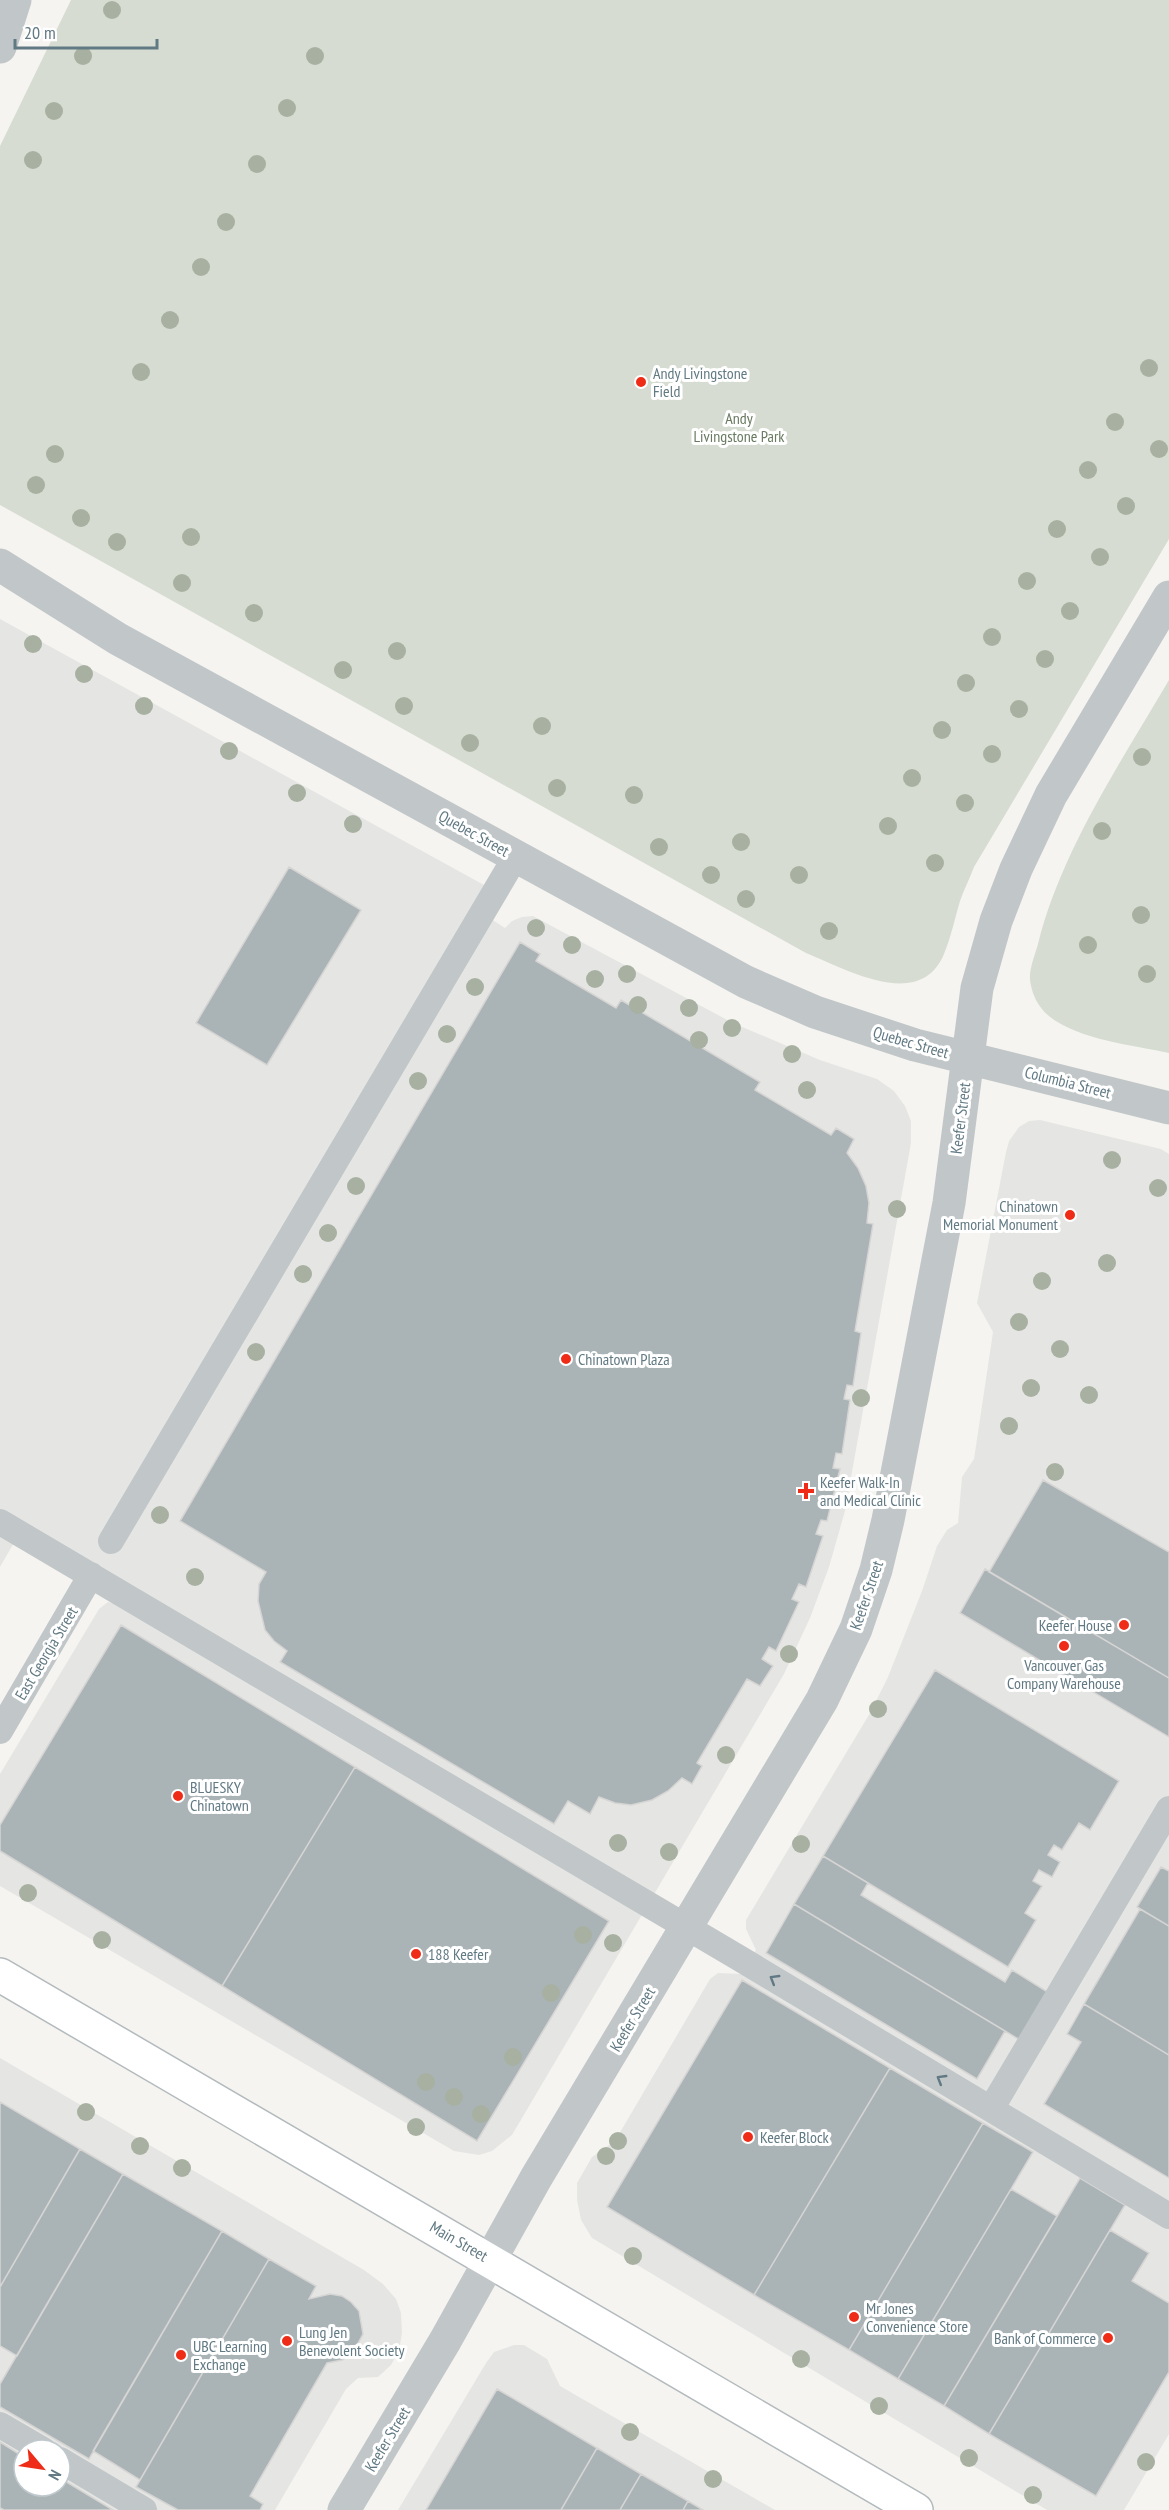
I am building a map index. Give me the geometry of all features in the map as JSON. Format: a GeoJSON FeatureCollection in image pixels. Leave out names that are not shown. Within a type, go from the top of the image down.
{"type":"FeatureCollection","features":[{"type":"Feature","properties":{"kind":"main road","name":"Main Street"},"geometry":{"type":"LineString","coordinates":[[0,1975],[916,2510]]}},
{"type":"Feature","properties":{"kind":"street"},"geometry":{"type":"LineString","coordinates":[[0,47],[15,0]]}},
{"type":"Feature","properties":{"kind":"street","name":"Quebec Street"},"geometry":{"type":"LineString","coordinates":[[0,566],[118,639],[746,982],[815,1012],[915,1045],[967,1058]]}},
{"type":"Feature","properties":{"kind":"street","name":"Keefer Street"},"geometry":{"type":"LineString","coordinates":[[344,2510],[536,2178],[822,1700],[856,1629],[876,1570],[950,1203],[977,987],[996,921],[1025,847],[1051,795],[1169,597]]}},
{"type":"Feature","properties":{"kind":"street","name":"Columbia Street"},"geometry":{"type":"LineString","coordinates":[[967,1058],[1169,1108]]}},
{"type":"Feature","properties":{"kind":"lane"},"geometry":{"type":"LineString","coordinates":[[111,1541],[516,856]]}},
{"type":"Feature","properties":{"kind":"lane"},"geometry":{"type":"LineString","coordinates":[[0,1522],[1169,2216]]}},
{"type":"Feature","properties":{"kind":"lane","name":"East Georgia Street"},"geometry":{"type":"LineString","coordinates":[[0,1731],[91,1575]]}},
{"type":"Feature","properties":{"kind":"lane"},"geometry":{"type":"LineString","coordinates":[[992,2109],[1169,1809]]}},
{"type":"Feature","properties":{"kind":"lane"},"geometry":{"type":"LineString","coordinates":[[0,2425],[22,2438]]}},
{"type":"Feature","properties":{"kind":"lane"},"geometry":{"type":"LineString","coordinates":[[72,2467],[144,2510]]}},
{"type":"Feature","properties":{"kind":"shaded area"},"geometry":{"type":"Polygon","coordinates":[[[0,619],[495,891],[482,913],[505,928],[512,921],[533,916],[733,1023],[820,1060],[877,1079],[894,1091],[905,1106],[911,1121],[911,1143],[845,1511],[829,1567],[810,1618],[784,1674],[512,2135],[492,2151],[479,2155],[454,2151],[0,1886],[0,1774],[99,1609],[108,1602],[117,1604],[19,1534],[0,1567],[0,619]]]}},
{"type":"Feature","properties":{"kind":"shaded area"},"geometry":{"type":"Polygon","coordinates":[[[1040,1120],[1161,1149],[1169,1154],[1169,2434],[1124,2510],[1047,2510],[592,2238],[581,2220],[577,2200],[577,2183],[592,2157],[615,2141],[710,1979],[718,1973],[741,1974],[756,1950],[746,1929],[746,1920],[870,1713],[888,1677],[937,1546],[947,1530],[958,1523],[962,1477],[974,1459],[993,1332],[977,1303],[1006,1152],[1009,1141],[1019,1127],[1029,1121],[1040,1120]]]}},
{"type":"Feature","properties":{"kind":"shaded area"},"geometry":{"type":"Polygon","coordinates":[[[0,2058],[364,2270],[383,2284],[396,2299],[401,2313],[402,2333],[399,2351],[391,2365],[378,2377],[358,2378],[346,2389],[275,2510],[0,2510],[0,2058]]]}},
{"type":"Feature","properties":{"kind":"shaded area"},"geometry":{"type":"Polygon","coordinates":[[[514,2345],[524,2345],[547,2359],[560,2386],[775,2510],[398,2510],[486,2363],[494,2352],[514,2345]]]}},
{"type":"Feature","properties":{"kind":"green space","name":"Andy Livingstone Park"},"geometry":{"type":"Polygon","coordinates":[[[71,0],[1169,0],[1169,539],[974,867],[960,901],[944,954],[933,971],[918,981],[900,983],[881,981],[861,976],[806,953],[0,505],[0,146],[71,0]]]}},
{"type":"Feature","properties":{"kind":"green space"},"geometry":{"type":"Polygon","coordinates":[[[1169,680],[1169,1053],[1098,1038],[1063,1025],[1049,1016],[1039,1005],[1032,990],[1030,976],[1048,909],[1061,875],[1094,808],[1169,680]]]}},
{"type":"Feature","properties":{"kind":"building"},"geometry":{"type":"Polygon","coordinates":[[[289,867],[361,910],[267,1065],[196,1023],[289,867]]]}},
{"type":"Feature","properties":{"kind":"building","name":"Chinatown Plaza"},"geometry":{"type":"Polygon","coordinates":[[[520,942],[540,954],[536,961],[616,1008],[621,1000],[760,1082],[755,1090],[831,1135],[836,1128],[854,1139],[847,1153],[858,1168],[866,1186],[869,1203],[867,1223],[873,1224],[855,1331],[861,1333],[853,1386],[847,1385],[844,1399],[850,1400],[842,1454],[836,1453],[833,1468],[840,1469],[827,1521],[821,1520],[816,1534],[823,1536],[806,1587],[799,1584],[792,1599],[799,1602],[776,1651],[769,1647],[762,1659],[773,1666],[760,1686],[747,1679],[697,1763],[702,1766],[692,1784],[682,1778],[668,1791],[652,1800],[631,1805],[615,1803],[599,1797],[590,1814],[568,1801],[554,1824],[280,1662],[287,1651],[265,1630],[258,1601],[259,1584],[266,1572],[180,1521],[520,942]]]}},
{"type":"Feature","properties":{"kind":"building","name":"Keefer House"},"geometry":{"type":"Polygon","coordinates":[[[1043,1480],[1169,1552],[1169,1678],[989,1572],[1043,1480]]]}},
{"type":"Feature","properties":{"kind":"building","name":"Vancouver Gas Company Warehouse"},"geometry":{"type":"Polygon","coordinates":[[[985,1569],[1169,1678],[1169,1737],[960,1613],[985,1569]]]}},
{"type":"Feature","properties":{"kind":"building","name":"BLUESKY Chinatown"},"geometry":{"type":"Polygon","coordinates":[[[121,1625],[355,1767],[222,1986],[0,1851],[0,1825],[121,1625]]]}},
{"type":"Feature","properties":{"kind":"building"},"geometry":{"type":"Polygon","coordinates":[[[935,1670],[1119,1781],[1090,1830],[1079,1823],[1062,1850],[1054,1845],[1048,1855],[1060,1862],[1052,1877],[1039,1870],[1033,1881],[1042,1886],[1025,1913],[1036,1920],[1008,1967],[823,1856],[935,1670]]]}},
{"type":"Feature","properties":{"kind":"building","name":"188 Keefer"},"geometry":{"type":"Polygon","coordinates":[[[355,1767],[609,1921],[477,2141],[222,1986],[355,1767]]]}},
{"type":"Feature","properties":{"kind":"building"},"geometry":{"type":"Polygon","coordinates":[[[823,1856],[868,1883],[861,1895],[1005,1982],[1012,1970],[1054,1996],[1025,2043],[794,1904],[823,1856]]]}},
{"type":"Feature","properties":{"kind":"building"},"geometry":{"type":"Polygon","coordinates":[[[1161,1867],[1169,1871],[1169,1926],[1137,1907],[1161,1867]]]}},
{"type":"Feature","properties":{"kind":"building"},"geometry":{"type":"Polygon","coordinates":[[[794,1904],[1005,2031],[977,2079],[766,1953],[794,1904]]]}},
{"type":"Feature","properties":{"kind":"building"},"geometry":{"type":"Polygon","coordinates":[[[1140,1909],[1169,1926],[1169,2055],[1084,2004],[1140,1909]]]}},
{"type":"Feature","properties":{"kind":"building","name":"Keefer Block"},"geometry":{"type":"Polygon","coordinates":[[[742,1980],[890,2068],[754,2295],[607,2207],[742,1980]]]}},
{"type":"Feature","properties":{"kind":"building"},"geometry":{"type":"Polygon","coordinates":[[[1084,2004],[1169,2055],[1169,2178],[1044,2104],[1081,2042],[1067,2034],[1084,2004]]]}},
{"type":"Feature","properties":{"kind":"building"},"geometry":{"type":"Polygon","coordinates":[[[890,2068],[983,2123],[849,2350],[754,2295],[890,2068]]]}},
{"type":"Feature","properties":{"kind":"building"},"geometry":{"type":"Polygon","coordinates":[[[0,2102],[80,2149],[0,2287],[0,2102]]]}},
{"type":"Feature","properties":{"kind":"building"},"geometry":{"type":"Polygon","coordinates":[[[983,2123],[1033,2152],[898,2379],[849,2350],[983,2123]]]}},
{"type":"Feature","properties":{"kind":"building"},"geometry":{"type":"Polygon","coordinates":[[[80,2149],[123,2174],[17,2356],[0,2346],[0,2287],[80,2149]]]}},
{"type":"Feature","properties":{"kind":"building"},"geometry":{"type":"Polygon","coordinates":[[[123,2174],[222,2231],[89,2459],[72,2449],[72,2438],[53,2438],[0,2407],[0,2384],[123,2174]]]}},
{"type":"Feature","properties":{"kind":"building"},"geometry":{"type":"Polygon","coordinates":[[[1080,2178],[1125,2205],[989,2434],[944,2406],[1080,2178]]]}},
{"type":"Feature","properties":{"kind":"building"},"geometry":{"type":"Polygon","coordinates":[[[1011,2189],[1057,2216],[944,2406],[898,2379],[1011,2189]]]}},
{"type":"Feature","properties":{"kind":"building","name":"Bank of Commerce"},"geometry":{"type":"Polygon","coordinates":[[[1110,2230],[1149,2253],[1132,2281],[1169,2303],[1169,2372],[1096,2496],[989,2434],[1110,2230]]]}},
{"type":"Feature","properties":{"kind":"building","name":"UBC Learning Exchange"},"geometry":{"type":"Polygon","coordinates":[[[222,2231],[269,2259],[140,2480],[93,2451],[222,2231]]]}},
{"type":"Feature","properties":{"kind":"building"},"geometry":{"type":"Polygon","coordinates":[[[269,2259],[316,2286],[309,2299],[330,2294],[342,2296],[351,2302],[359,2311],[363,2334],[352,2354],[342,2360],[327,2363],[250,2496],[263,2504],[260,2510],[178,2510],[136,2487],[269,2259]]]}},
{"type":"Feature","properties":{"kind":"building"},"geometry":{"type":"Polygon","coordinates":[[[497,2389],[597,2448],[561,2510],[426,2510],[497,2389]]]}},
{"type":"Feature","properties":{"kind":"building"},"geometry":{"type":"Polygon","coordinates":[[[0,2442],[12,2450],[12,2498],[72,2498],[72,2485],[113,2510],[4,2510],[0,2508],[0,2442]]]}},
{"type":"Feature","properties":{"kind":"building"},"geometry":{"type":"Polygon","coordinates":[[[597,2448],[641,2474],[620,2510],[561,2510],[597,2448]]]}},
{"type":"Feature","properties":{"kind":"building"},"geometry":{"type":"Polygon","coordinates":[[[641,2474],[688,2501],[683,2510],[620,2510],[641,2474]]]}},
{"type":"Feature","properties":{"kind":"building"},"geometry":{"type":"Polygon","coordinates":[[[688,2501],[703,2510],[683,2510],[688,2501]]]}},
{"type":"Feature","properties":{"kind":"place","name":"Andy Livingstone Field"},"geometry":{"type":"Point","coordinates":[641,382]}},
{"type":"Feature","properties":{"kind":"place","name":"Chinatown Memorial Monument"},"geometry":{"type":"Point","coordinates":[1070,1215]}},
{"type":"Feature","properties":{"kind":"place","name":"Chinatown Plaza"},"geometry":{"type":"Point","coordinates":[566,1359]}},
{"type":"Feature","properties":{"kind":"place","name":"Keefer Walk-In and Medical Clinic"},"geometry":{"type":"Point","coordinates":[806,1491]}},
{"type":"Feature","properties":{"kind":"place","name":"Keefer House"},"geometry":{"type":"Point","coordinates":[1124,1625]}},
{"type":"Feature","properties":{"kind":"place","name":"Vancouver Gas Company Warehouse"},"geometry":{"type":"Point","coordinates":[1064,1646]}},
{"type":"Feature","properties":{"kind":"place","name":"BLUESKY Chinatown"},"geometry":{"type":"Point","coordinates":[178,1796]}},
{"type":"Feature","properties":{"kind":"place","name":"188 Keefer"},"geometry":{"type":"Point","coordinates":[416,1954]}},
{"type":"Feature","properties":{"kind":"place","name":"Keefer Block"},"geometry":{"type":"Point","coordinates":[748,2137]}},
{"type":"Feature","properties":{"kind":"place","name":"Mr Jones Convenience Store"},"geometry":{"type":"Point","coordinates":[854,2317]}},
{"type":"Feature","properties":{"kind":"place","name":"Bank of Commerce"},"geometry":{"type":"Point","coordinates":[1108,2338]}},
{"type":"Feature","properties":{"kind":"place","name":"Lung Jen Benevolent Society"},"geometry":{"type":"Point","coordinates":[287,2341]}},
{"type":"Feature","properties":{"kind":"place","name":"UBC Learning Exchange"},"geometry":{"type":"Point","coordinates":[181,2355]}}]}
